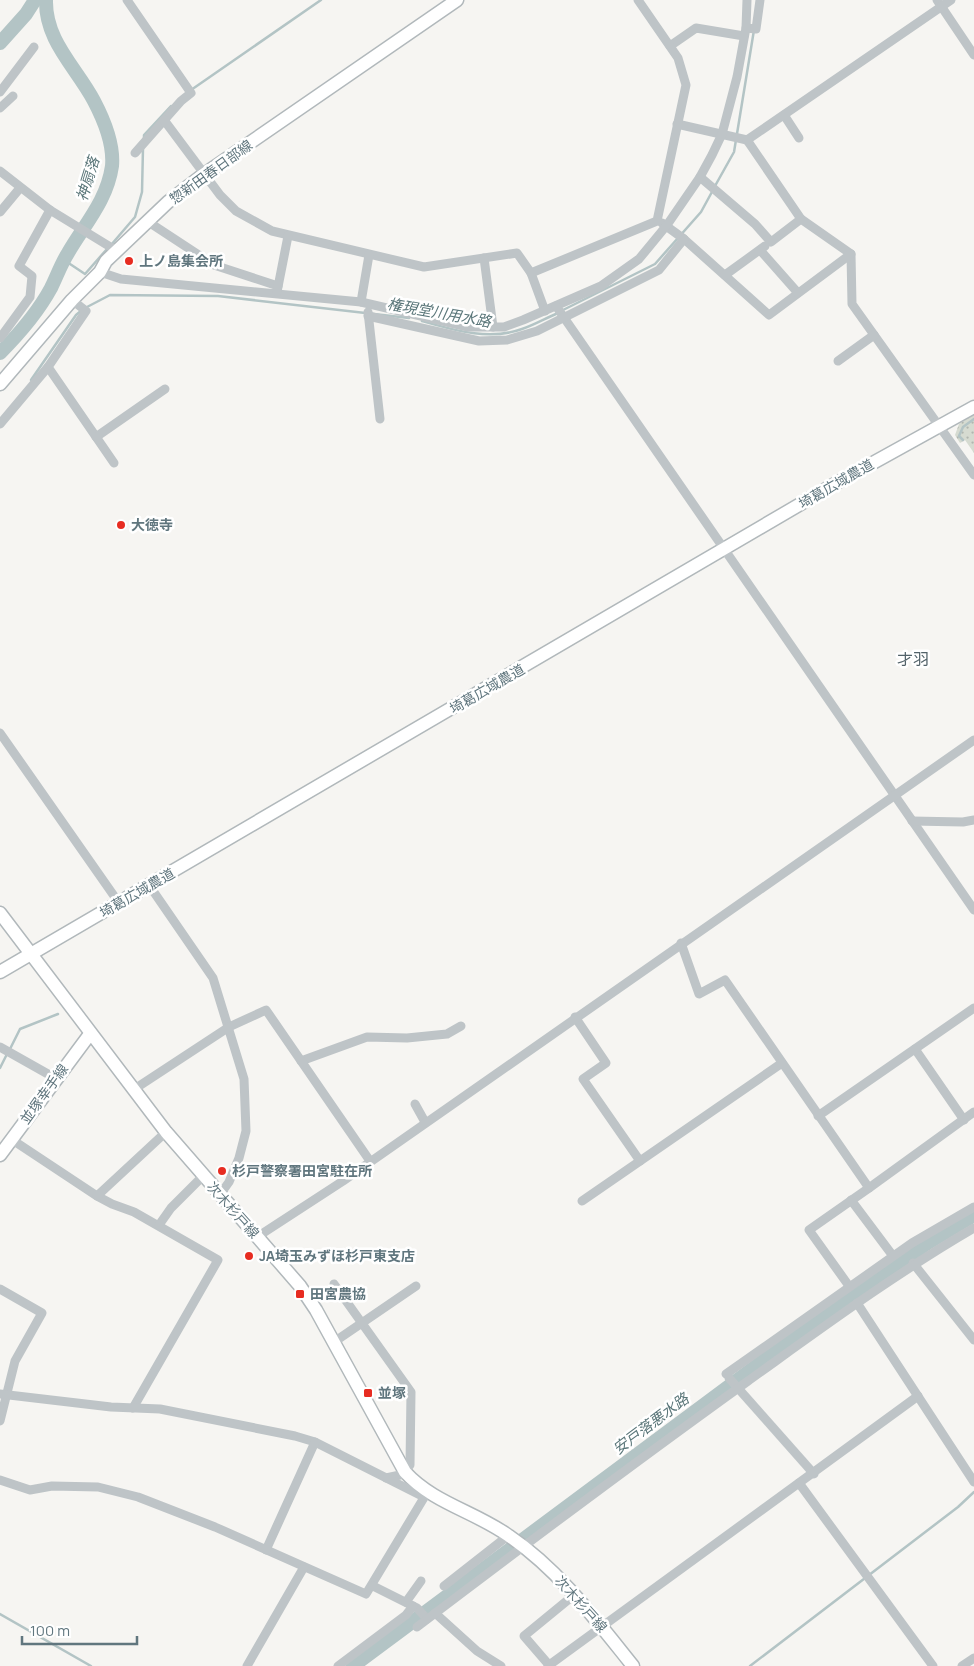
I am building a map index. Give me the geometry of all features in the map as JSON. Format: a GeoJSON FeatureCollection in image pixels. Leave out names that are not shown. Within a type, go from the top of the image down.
{"type":"FeatureCollection","features":[{"type":"Feature","properties":{"kind":"main road","name":"惣新田春日部線"},"geometry":{"type":"LineString","coordinates":[[0,384],[72,300],[100,272],[106,261],[147,221],[204,175],[457,0]]}},
{"type":"Feature","properties":{"kind":"main road","name":"埼葛広域農道"},"geometry":{"type":"LineString","coordinates":[[0,972],[725,550],[833,485],[941,427],[974,406]]}},
{"type":"Feature","properties":{"kind":"main road","name":"次木杉戸線"},"geometry":{"type":"LineString","coordinates":[[0,913],[33,954],[90,1034],[202,1177],[300,1286],[334,1342],[405,1472],[426,1494],[509,1535],[524,1547],[574,1595],[633,1666]]}},
{"type":"Feature","properties":{"kind":"main road","name":"並塚幸手線"},"geometry":{"type":"LineString","coordinates":[[0,1155],[55,1078],[90,1034]]}},
{"type":"Feature","properties":{"kind":"street"},"geometry":{"type":"LineString","coordinates":[[127,0],[191,94],[181,101],[135,152]]}},
{"type":"Feature","properties":{"kind":"street"},"geometry":{"type":"LineString","coordinates":[[638,0],[678,58],[686,85],[657,221]]}},
{"type":"Feature","properties":{"kind":"street"},"geometry":{"type":"LineString","coordinates":[[100,272],[121,279],[277,290],[364,303],[468,326],[504,327],[556,306],[601,286],[619,275],[639,258],[667,225],[700,177],[722,134],[737,77],[745,32],[747,0]]}},
{"type":"Feature","properties":{"kind":"street"},"geometry":{"type":"LineString","coordinates":[[670,46],[696,28],[745,32],[756,29],[760,0]]}},
{"type":"Feature","properties":{"kind":"street"},"geometry":{"type":"LineString","coordinates":[[747,140],[939,3],[951,0]]}},
{"type":"Feature","properties":{"kind":"street"},"geometry":{"type":"LineString","coordinates":[[939,3],[974,55]]}},
{"type":"Feature","properties":{"kind":"street"},"geometry":{"type":"LineString","coordinates":[[0,92],[34,47]]}},
{"type":"Feature","properties":{"kind":"street"},"geometry":{"type":"LineString","coordinates":[[0,108],[13,96]]}},
{"type":"Feature","properties":{"kind":"street"},"geometry":{"type":"LineString","coordinates":[[784,115],[799,138]]}},
{"type":"Feature","properties":{"kind":"street"},"geometry":{"type":"LineString","coordinates":[[164,120],[204,175],[236,211],[272,231],[424,267],[517,253],[531,273],[545,310]]}},
{"type":"Feature","properties":{"kind":"street"},"geometry":{"type":"LineString","coordinates":[[677,124],[747,140],[801,219],[851,254]]}},
{"type":"Feature","properties":{"kind":"street"},"geometry":{"type":"LineString","coordinates":[[0,171],[50,210],[117,251]]}},
{"type":"Feature","properties":{"kind":"street"},"geometry":{"type":"LineString","coordinates":[[700,177],[756,224],[771,242]]}},
{"type":"Feature","properties":{"kind":"street"},"geometry":{"type":"LineString","coordinates":[[0,212],[20,188]]}},
{"type":"Feature","properties":{"kind":"street"},"geometry":{"type":"LineString","coordinates":[[0,338],[30,297],[32,276],[19,266],[50,210]]}},
{"type":"Feature","properties":{"kind":"street"},"geometry":{"type":"LineString","coordinates":[[725,275],[801,219]]}},
{"type":"Feature","properties":{"kind":"street"},"geometry":{"type":"LineString","coordinates":[[147,221],[214,265],[277,290]]}},
{"type":"Feature","properties":{"kind":"street"},"geometry":{"type":"LineString","coordinates":[[531,273],[657,221],[667,225],[684,239],[770,315],[851,254]]}},
{"type":"Feature","properties":{"kind":"street"},"geometry":{"type":"LineString","coordinates":[[277,290],[288,236]]}},
{"type":"Feature","properties":{"kind":"street"},"geometry":{"type":"LineString","coordinates":[[368,316],[479,341],[506,340],[537,331],[659,270],[684,239]]}},
{"type":"Feature","properties":{"kind":"street"},"geometry":{"type":"LineString","coordinates":[[760,250],[798,293]]}},
{"type":"Feature","properties":{"kind":"street"},"geometry":{"type":"LineString","coordinates":[[851,254],[852,304],[974,475]]}},
{"type":"Feature","properties":{"kind":"street"},"geometry":{"type":"LineString","coordinates":[[369,255],[364,303],[368,316],[380,419]]}},
{"type":"Feature","properties":{"kind":"street"},"geometry":{"type":"LineString","coordinates":[[484,258],[493,327]]}},
{"type":"Feature","properties":{"kind":"street"},"geometry":{"type":"LineString","coordinates":[[0,424],[48,367],[86,311],[72,300]]}},
{"type":"Feature","properties":{"kind":"street"},"geometry":{"type":"LineString","coordinates":[[556,306],[974,910]]}},
{"type":"Feature","properties":{"kind":"street"},"geometry":{"type":"LineString","coordinates":[[504,327],[506,340]]}},
{"type":"Feature","properties":{"kind":"street"},"geometry":{"type":"LineString","coordinates":[[838,361],[874,335]]}},
{"type":"Feature","properties":{"kind":"street"},"geometry":{"type":"LineString","coordinates":[[48,367],[114,463]]}},
{"type":"Feature","properties":{"kind":"street"},"geometry":{"type":"LineString","coordinates":[[96,437],[165,390]]}},
{"type":"Feature","properties":{"kind":"street"},"geometry":{"type":"LineString","coordinates":[[0,733],[119,904]]}},
{"type":"Feature","properties":{"kind":"street"},"geometry":{"type":"LineString","coordinates":[[257,1237],[370,1161],[681,943],[973,743]]}},
{"type":"Feature","properties":{"kind":"street"},"geometry":{"type":"LineString","coordinates":[[912,822],[963,822],[974,820]]}},
{"type":"Feature","properties":{"kind":"street"},"geometry":{"type":"LineString","coordinates":[[149,886],[213,978],[244,1079],[246,1131],[239,1158],[229,1182],[219,1196]]}},
{"type":"Feature","properties":{"kind":"street"},"geometry":{"type":"LineString","coordinates":[[681,943],[699,994],[724,980],[869,1188]]}},
{"type":"Feature","properties":{"kind":"street"},"geometry":{"type":"LineString","coordinates":[[818,1116],[974,1008]]}},
{"type":"Feature","properties":{"kind":"street"},"geometry":{"type":"LineString","coordinates":[[133,1090],[229,1027],[266,1010],[370,1161]]}},
{"type":"Feature","properties":{"kind":"street"},"geometry":{"type":"LineString","coordinates":[[575,1017],[606,1063],[582,1079],[640,1162]]}},
{"type":"Feature","properties":{"kind":"street"},"geometry":{"type":"LineString","coordinates":[[301,1061],[367,1037],[407,1038],[447,1034],[461,1026]]}},
{"type":"Feature","properties":{"kind":"street"},"geometry":{"type":"LineString","coordinates":[[0,1047],[55,1078]]}},
{"type":"Feature","properties":{"kind":"street"},"geometry":{"type":"LineString","coordinates":[[915,1049],[964,1120]]}},
{"type":"Feature","properties":{"kind":"street"},"geometry":{"type":"LineString","coordinates":[[582,1200],[782,1063]]}},
{"type":"Feature","properties":{"kind":"street"},"geometry":{"type":"LineString","coordinates":[[415,1104],[426,1122]]}},
{"type":"Feature","properties":{"kind":"street"},"geometry":{"type":"LineString","coordinates":[[849,1286],[809,1230],[974,1112]]}},
{"type":"Feature","properties":{"kind":"street"},"geometry":{"type":"LineString","coordinates":[[97,1196],[166,1132]]}},
{"type":"Feature","properties":{"kind":"street"},"geometry":{"type":"LineString","coordinates":[[11,1139],[97,1196],[159,1225],[218,1260],[133,1408]]}},
{"type":"Feature","properties":{"kind":"street"},"geometry":{"type":"LineString","coordinates":[[159,1225],[171,1208],[202,1177]]}},
{"type":"Feature","properties":{"kind":"street"},"geometry":{"type":"LineString","coordinates":[[851,1200],[893,1256]]}},
{"type":"Feature","properties":{"kind":"street"},"geometry":{"type":"LineString","coordinates":[[814,1474],[727,1376],[849,1286],[893,1256],[974,1207]]}},
{"type":"Feature","properties":{"kind":"street"},"geometry":{"type":"LineString","coordinates":[[417,1627],[737,1388],[914,1263],[974,1228]]}},
{"type":"Feature","properties":{"kind":"street"},"geometry":{"type":"LineString","coordinates":[[914,1263],[974,1340]]}},
{"type":"Feature","properties":{"kind":"street"},"geometry":{"type":"LineString","coordinates":[[334,1284],[411,1392],[410,1465],[405,1472],[386,1478]]}},
{"type":"Feature","properties":{"kind":"street"},"geometry":{"type":"LineString","coordinates":[[334,1342],[416,1286]]}},
{"type":"Feature","properties":{"kind":"street"},"geometry":{"type":"LineString","coordinates":[[0,1289],[42,1313],[15,1361],[3,1395],[0,1421]]}},
{"type":"Feature","properties":{"kind":"street"},"geometry":{"type":"LineString","coordinates":[[857,1303],[974,1482]]}},
{"type":"Feature","properties":{"kind":"street"},"geometry":{"type":"LineString","coordinates":[[0,1480],[30,1490],[52,1486],[98,1487],[138,1496],[366,1594],[373,1586],[426,1494],[386,1478],[314,1442],[294,1436],[160,1409],[3,1395]]}},
{"type":"Feature","properties":{"kind":"street"},"geometry":{"type":"LineString","coordinates":[[574,1595],[524,1636],[549,1666],[799,1483],[814,1474],[918,1396]]}},
{"type":"Feature","properties":{"kind":"street"},"geometry":{"type":"LineString","coordinates":[[266,1550],[314,1442]]}},
{"type":"Feature","properties":{"kind":"street"},"geometry":{"type":"LineString","coordinates":[[799,1483],[933,1666]]}},
{"type":"Feature","properties":{"kind":"street"},"geometry":{"type":"LineString","coordinates":[[444,1586],[509,1535]]}},
{"type":"Feature","properties":{"kind":"street"},"geometry":{"type":"LineString","coordinates":[[248,1666],[304,1566]]}},
{"type":"Feature","properties":{"kind":"street"},"geometry":{"type":"LineString","coordinates":[[338,1666],[406,1615],[412,1605],[420,1581]]}},
{"type":"Feature","properties":{"kind":"street"},"geometry":{"type":"LineString","coordinates":[[373,1586],[431,1616],[477,1651],[501,1666]]}},
{"type":"Feature","properties":{"kind":"street"},"geometry":{"type":"LineString","coordinates":[[962,1666],[974,1658]]}},
{"type":"Feature","properties":{"kind":"shaded area"},"geometry":{"type":"Polygon","coordinates":[[[974,414],[974,453],[965,440],[960,443],[955,435],[959,424],[974,414]]]}},
{"type":"Feature","properties":{"kind":"waterway"},"geometry":{"type":"LineString","coordinates":[[0,43],[26,14],[35,0]]}},
{"type":"Feature","properties":{"kind":"waterway","name":"神扇落"},"geometry":{"type":"LineString","coordinates":[[0,353],[28,322],[46,297],[66,257],[100,202],[112,166],[110,141],[105,124],[87,89],[56,41],[47,15],[46,0]]}},
{"type":"Feature","properties":{"kind":"waterway"},"geometry":{"type":"LineString","coordinates":[[191,90],[321,0]]}},
{"type":"Feature","properties":{"kind":"waterway","name":"権現堂川用水路"},"geometry":{"type":"LineString","coordinates":[[715,186],[734,152],[754,30]]}},
{"type":"Feature","properties":{"kind":"waterway"},"geometry":{"type":"LineString","coordinates":[[144,140],[144,135],[171,106]]}},
{"type":"Feature","properties":{"kind":"waterway"},"geometry":{"type":"LineString","coordinates":[[111,245],[135,217],[142,192],[143,148]]}},
{"type":"Feature","properties":{"kind":"waterway","name":"権現堂川用水路"},"geometry":{"type":"LineString","coordinates":[[563,310],[655,264],[701,212],[713,190]]}},
{"type":"Feature","properties":{"kind":"waterway"},"geometry":{"type":"LineString","coordinates":[[64,260],[85,274],[107,249]]}},
{"type":"Feature","properties":{"kind":"waterway","name":"権現堂川用水路"},"geometry":{"type":"LineString","coordinates":[[87,307],[110,295],[218,296],[409,318]]}},
{"type":"Feature","properties":{"kind":"waterway","name":"権現堂川用水路"},"geometry":{"type":"LineString","coordinates":[[31,380],[76,315],[82,310]]}},
{"type":"Feature","properties":{"kind":"waterway","name":"権現堂川用水路"},"geometry":{"type":"LineString","coordinates":[[422,321],[472,333],[497,334],[531,326],[558,313]]}},
{"type":"Feature","properties":{"kind":"waterway"},"geometry":{"type":"LineString","coordinates":[[963,440],[959,436],[963,427],[974,419]]}},
{"type":"Feature","properties":{"kind":"waterway"},"geometry":{"type":"LineString","coordinates":[[10,1049],[20,1029],[58,1014]]}},
{"type":"Feature","properties":{"kind":"waterway"},"geometry":{"type":"LineString","coordinates":[[0,1068],[7,1054]]}},
{"type":"Feature","properties":{"kind":"waterway","name":"安戸落悪水路"},"geometry":{"type":"LineString","coordinates":[[353,1666],[779,1349],[926,1244],[974,1215]]}},
{"type":"Feature","properties":{"kind":"waterway"},"geometry":{"type":"LineString","coordinates":[[750,1666],[958,1507],[974,1492]]}},
{"type":"Feature","properties":{"kind":"waterway"},"geometry":{"type":"LineString","coordinates":[[0,1614],[91,1666]]}},
{"type":"Feature","properties":{"kind":"place","name":"上ノ島集会所"},"geometry":{"type":"Point","coordinates":[129,261]}},
{"type":"Feature","properties":{"kind":"place","name":"大徳寺"},"geometry":{"type":"Point","coordinates":[121,525]}},
{"type":"Feature","properties":{"kind":"place","name":"杉戸警察署田宮駐在所"},"geometry":{"type":"Point","coordinates":[222,1171]}},
{"type":"Feature","properties":{"kind":"place","name":"JA埼玉みずほ杉戸東支店"},"geometry":{"type":"Point","coordinates":[249,1256]}},
{"type":"Feature","properties":{"kind":"place","name":"田宮農協"},"geometry":{"type":"Point","coordinates":[300,1294]}},
{"type":"Feature","properties":{"kind":"place","name":"並塚"},"geometry":{"type":"Point","coordinates":[368,1393]}},
{"type":"Feature","properties":{"kind":"district","name":"才羽"},"geometry":{"type":"Point","coordinates":[913,659]}}]}
